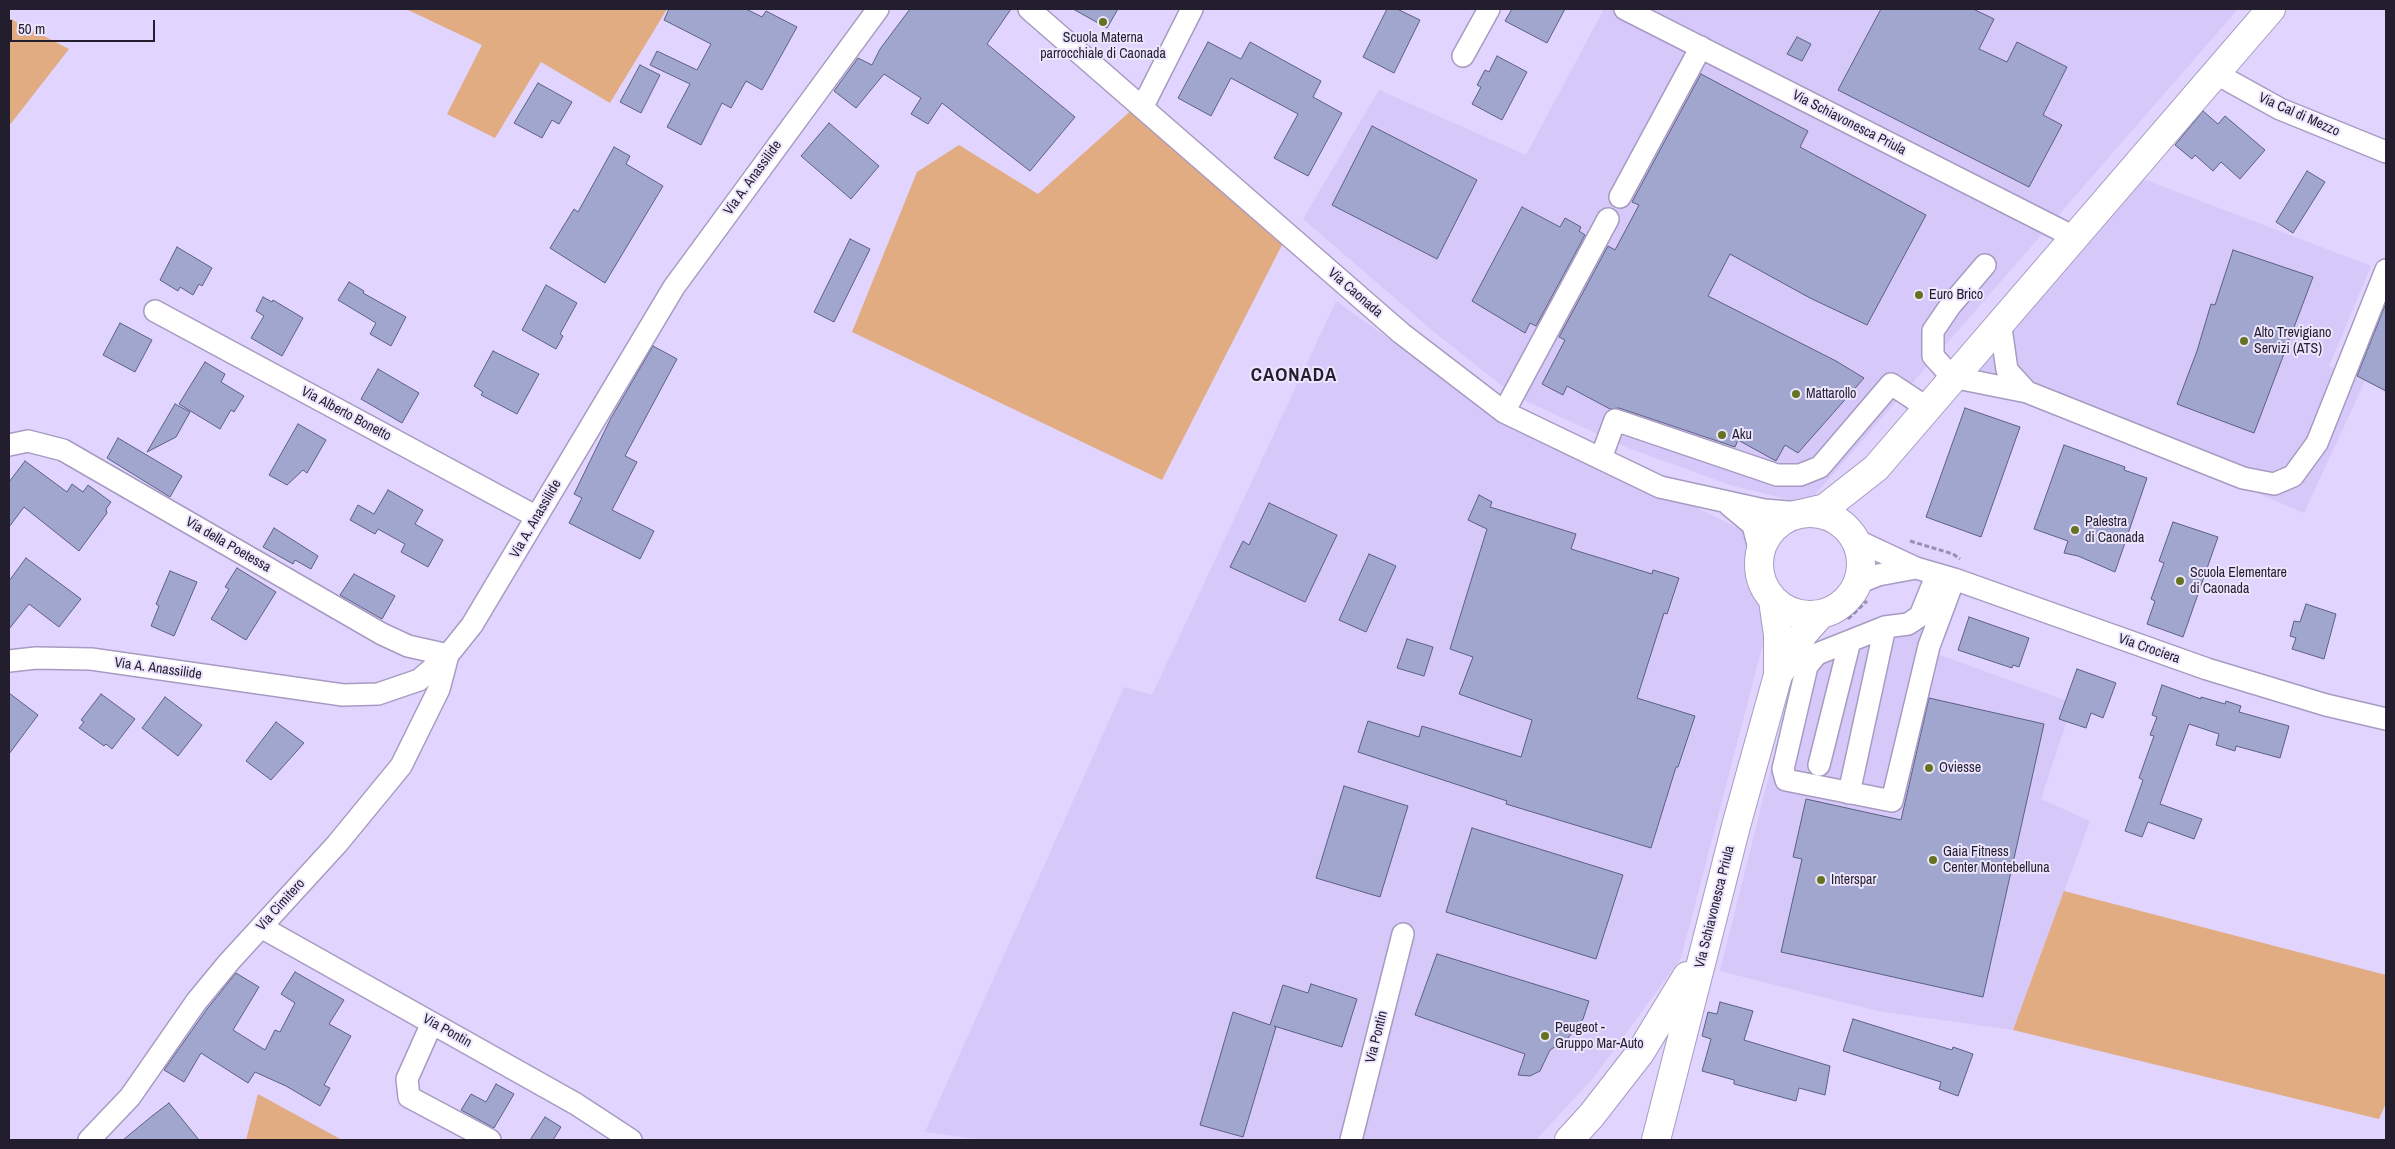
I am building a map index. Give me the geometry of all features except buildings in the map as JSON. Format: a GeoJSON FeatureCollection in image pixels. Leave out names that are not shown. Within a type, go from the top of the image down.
{"type":"FeatureCollection","features":[{"type":"Feature","properties":{"kind":"main road"},"geometry":{"type":"LineString","coordinates":[[1876,468],[1855,515],[1853,536],[1862,568],[1858,583],[1845,602],[1820,615],[1800,615],[1784,609],[1773,600],[1762,581],[1759,566],[1760,552],[1768,535],[1784,520],[1825,508],[1876,468],[1926,407],[2271,9]]}},
{"type":"Feature","properties":{"kind":"main road"},"geometry":{"type":"LineString","coordinates":[[1803,513],[1818,513],[1834,518],[1853,536]]}},
{"type":"Feature","properties":{"kind":"main road","name":"Via Schiavonesca Priula"},"geometry":{"type":"LineString","coordinates":[[1656,1140],[1708,932],[1778,675],[1778,635],[1773,600]]}},
{"type":"Feature","properties":{"kind":"main road","name":"Via Schiavonesca Priula"},"geometry":{"type":"LineString","coordinates":[[1778,675],[1804,633],[1820,615]]}},
{"type":"Feature","properties":{"kind":"main road"},"geometry":{"type":"LineString","coordinates":[[1569,1140],[1602,1102],[1655,1031],[1682,987],[1708,932]]}},
{"type":"Feature","properties":{"kind":"street","name":"Via A. Anassilide"},"geometry":{"type":"LineString","coordinates":[[9,661],[36,658],[91,659],[343,695],[378,694],[419,680],[448,655],[472,625],[674,287],[878,9]]}},
{"type":"Feature","properties":{"kind":"street","name":"Via Caonada"},"geometry":{"type":"LineString","coordinates":[[1030,9],[1401,334],[1504,412],[1660,487],[1764,510],[1803,513]]}},
{"type":"Feature","properties":{"kind":"street"},"geometry":{"type":"LineString","coordinates":[[1143,106],[1192,9]]}},
{"type":"Feature","properties":{"kind":"street"},"geometry":{"type":"LineString","coordinates":[[1463,56],[1489,9]]}},
{"type":"Feature","properties":{"kind":"street","name":"Via Schiavonesca Priula"},"geometry":{"type":"LineString","coordinates":[[1625,9],[2074,237]]}},
{"type":"Feature","properties":{"kind":"street"},"geometry":{"type":"LineString","coordinates":[[1620,197],[1701,48]]}},
{"type":"Feature","properties":{"kind":"street","name":"Via Cal di Mezzo"},"geometry":{"type":"LineString","coordinates":[[2215,73],[2280,109],[2386,152]]}},
{"type":"Feature","properties":{"kind":"street"},"geometry":{"type":"LineString","coordinates":[[1504,412],[1608,219]]}},
{"type":"Feature","properties":{"kind":"street"},"geometry":{"type":"LineString","coordinates":[[1985,265],[1950,306],[1933,331],[1933,356],[1952,377],[2027,392],[2243,478],[2274,484],[2293,476],[2317,443],[2386,270]]}},
{"type":"Feature","properties":{"kind":"street","name":"Via Alberto Bonetto"},"geometry":{"type":"LineString","coordinates":[[156,311],[536,517]]}},
{"type":"Feature","properties":{"kind":"street"},"geometry":{"type":"LineString","coordinates":[[1998,324],[2002,335],[2007,370],[2027,392]]}},
{"type":"Feature","properties":{"kind":"street"},"geometry":{"type":"LineString","coordinates":[[1601,458],[1615,420],[1778,475],[1800,475],[1820,467],[1891,384],[1926,407]]}},
{"type":"Feature","properties":{"kind":"street","name":"Via della Poetessa"},"geometry":{"type":"LineString","coordinates":[[9,445],[28,441],[63,450],[382,634],[408,646],[448,655]]}},
{"type":"Feature","properties":{"kind":"street","name":"Via Caonada"},"geometry":{"type":"LineString","coordinates":[[1727,503],[1754,525],[1760,552]]}},
{"type":"Feature","properties":{"kind":"street","name":"Via Crociera"},"geometry":{"type":"LineString","coordinates":[[1853,536],[1916,568],[1946,576],[2207,669],[2326,705],[2386,719]]}},
{"type":"Feature","properties":{"kind":"street","name":"Via Crociera"},"geometry":{"type":"LineString","coordinates":[[1858,583],[1878,575],[1916,568]]}},
{"type":"Feature","properties":{"kind":"street"},"geometry":{"type":"LineString","coordinates":[[1946,576],[1892,801],[1786,780],[1783,769],[1808,666],[1817,654],[1885,628],[1908,624],[1920,616],[1946,576]]}},
{"type":"Feature","properties":{"kind":"street"},"geometry":{"type":"LineString","coordinates":[[1908,624],[1929,646]]}},
{"type":"Feature","properties":{"kind":"street"},"geometry":{"type":"LineString","coordinates":[[1849,793],[1885,628]]}},
{"type":"Feature","properties":{"kind":"street"},"geometry":{"type":"LineString","coordinates":[[1819,765],[1850,641]]}},
{"type":"Feature","properties":{"kind":"street","name":"Via Cimitero"},"geometry":{"type":"LineString","coordinates":[[89,1140],[130,1096],[196,1002],[261,926],[337,844],[401,766],[439,689],[448,655]]}},
{"type":"Feature","properties":{"kind":"street","name":"Via Pontin"},"geometry":{"type":"LineString","coordinates":[[261,926],[576,1104],[631,1140]]}},
{"type":"Feature","properties":{"kind":"street","name":"Via Pontin"},"geometry":{"type":"LineString","coordinates":[[1351,1140],[1403,934]]}},
{"type":"Feature","properties":{"kind":"street"},"geometry":{"type":"LineString","coordinates":[[432,1023],[407,1078],[409,1098],[490,1140]]}},
{"type":"Feature","properties":{"kind":"shaded area"},"geometry":{"type":"Polygon","coordinates":[[[406,9],[667,9],[610,103],[541,62],[495,138],[447,114],[482,45],[406,9]]]}},
{"type":"Feature","properties":{"kind":"shaded area"},"geometry":{"type":"Polygon","coordinates":[[[1604,9],[2238,9],[1807,504],[1733,486],[1628,448],[1515,396],[1434,332],[1303,219],[1379,90],[1526,155],[1604,9]]]}},
{"type":"Feature","properties":{"kind":"shaded area"},"geometry":{"type":"Polygon","coordinates":[[[9,18],[69,49],[9,126],[9,18]]]}},
{"type":"Feature","properties":{"kind":"shaded area"},"geometry":{"type":"Polygon","coordinates":[[[1135,107],[1284,241],[1162,480],[852,332],[917,172],[959,145],[1038,194],[1135,107]]]}},
{"type":"Feature","properties":{"kind":"shaded area"},"geometry":{"type":"Polygon","coordinates":[[[2143,179],[2371,266],[2329,366],[2365,381],[2304,513],[1976,372],[2143,179]]]}},
{"type":"Feature","properties":{"kind":"shaded area"},"geometry":{"type":"Polygon","coordinates":[[[1336,301],[1455,386],[1747,533],[1744,566],[1746,585],[1757,601],[1766,632],[1681,958],[1594,1077],[1536,1140],[985,1140],[925,1132],[1124,687],[1152,695],[1336,301]]]}},
{"type":"Feature","properties":{"kind":"shaded area"},"geometry":{"type":"Polygon","coordinates":[[[1956,597],[1937,654],[2073,703],[2041,799],[2090,821],[2013,1030],[1878,1011],[1720,971],[1803,650],[1956,597]]]}},
{"type":"Feature","properties":{"kind":"shaded area"},"geometry":{"type":"Polygon","coordinates":[[[2064,891],[2386,975],[2386,1103],[2379,1119],[2013,1030],[2064,891]]]}},
{"type":"Feature","properties":{"kind":"shaded area"},"geometry":{"type":"Polygon","coordinates":[[[258,1094],[342,1140],[246,1140],[258,1094]]]}},
{"type":"Feature","properties":{"kind":"place","name":"Scuola Materna parrocchiale di Caonada"},"geometry":{"type":"Point","coordinates":[1103,22]}},
{"type":"Feature","properties":{"kind":"place","name":"Euro Brico"},"geometry":{"type":"Point","coordinates":[1919,295]}},
{"type":"Feature","properties":{"kind":"place","name":"Alto Trevigiano Servizi (ATS)"},"geometry":{"type":"Point","coordinates":[2244,341]}},
{"type":"Feature","properties":{"kind":"place","name":"Mattarollo"},"geometry":{"type":"Point","coordinates":[1796,394]}},
{"type":"Feature","properties":{"kind":"place","name":"Aku"},"geometry":{"type":"Point","coordinates":[1722,435]}},
{"type":"Feature","properties":{"kind":"place","name":"Palestra di Caonada"},"geometry":{"type":"Point","coordinates":[2075,530]}},
{"type":"Feature","properties":{"kind":"place","name":"Scuola Elementare di Caonada"},"geometry":{"type":"Point","coordinates":[2180,581]}},
{"type":"Feature","properties":{"kind":"place","name":"Oviesse"},"geometry":{"type":"Point","coordinates":[1929,768]}},
{"type":"Feature","properties":{"kind":"place","name":"Gaia Fitness Center Montebelluna"},"geometry":{"type":"Point","coordinates":[1933,860]}},
{"type":"Feature","properties":{"kind":"place","name":"Interspar"},"geometry":{"type":"Point","coordinates":[1821,880]}},
{"type":"Feature","properties":{"kind":"place","name":"Peugeot - Gruppo Mar-Auto"},"geometry":{"type":"Point","coordinates":[1545,1036]}},
{"type":"Feature","properties":{"kind":"district","name":"CAONADA"},"geometry":{"type":"Point","coordinates":[1294,376]}}]}
